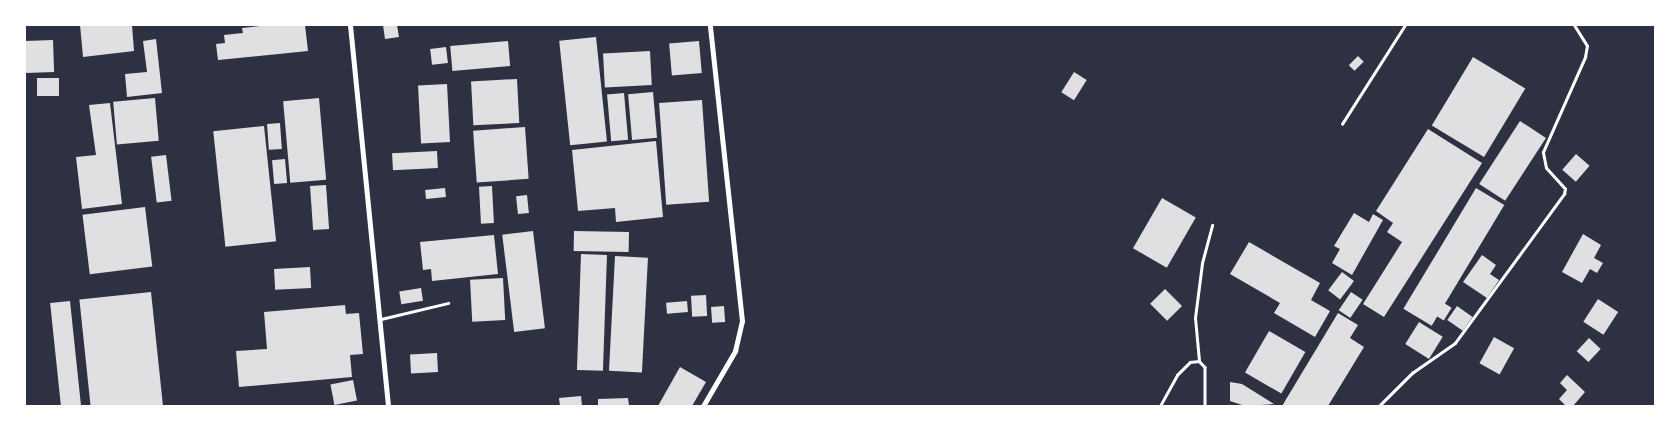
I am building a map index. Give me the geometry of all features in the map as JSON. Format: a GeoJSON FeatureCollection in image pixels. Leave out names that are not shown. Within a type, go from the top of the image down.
{"type":"FeatureCollection","features":[{"type":"Feature","properties":{"kind":"street"},"geometry":{"type":"LineString","coordinates":[[350,25],[388,406]]}},
{"type":"Feature","properties":{"kind":"street"},"geometry":{"type":"LineString","coordinates":[[703,406],[736,351],[742,321],[710,25]]}},
{"type":"Feature","properties":{"kind":"lane"},"geometry":{"type":"LineString","coordinates":[[1342,124],[1405,25]]}},
{"type":"Feature","properties":{"kind":"lane"},"geometry":{"type":"LineString","coordinates":[[1380,406],[1412,373],[1455,342],[1564,194],[1565,189],[1546,168],[1543,152],[1585,57],[1587,46],[1574,25]]}},
{"type":"Feature","properties":{"kind":"lane"},"geometry":{"type":"LineString","coordinates":[[1205,406],[1206,367],[1199,361],[1195,318],[1202,264],[1212,225]]}},
{"type":"Feature","properties":{"kind":"lane"},"geometry":{"type":"LineString","coordinates":[[379,320],[448,303]]}},
{"type":"Feature","properties":{"kind":"lane"},"geometry":{"type":"LineString","coordinates":[[1160,406],[1177,375],[1190,362],[1199,361]]}},
{"type":"Feature","properties":{"kind":"building"},"geometry":{"type":"Polygon","coordinates":[[[80,25],[132,25],[134,51],[83,57],[80,25]]]}},
{"type":"Feature","properties":{"kind":"building"},"geometry":{"type":"Polygon","coordinates":[[[269,25],[305,25],[308,51],[218,60],[216,44],[225,43],[224,35],[243,33],[242,28],[269,25]]]}},
{"type":"Feature","properties":{"kind":"building"},"geometry":{"type":"Polygon","coordinates":[[[383,25],[397,25],[399,37],[385,39],[383,25]]]}},
{"type":"Feature","properties":{"kind":"building"},"geometry":{"type":"Polygon","coordinates":[[[596,37],[607,141],[570,145],[559,41],[596,37]]]}},
{"type":"Feature","properties":{"kind":"building"},"geometry":{"type":"Polygon","coordinates":[[[156,39],[162,93],[127,97],[125,74],[147,72],[143,41],[156,39]]]}},
{"type":"Feature","properties":{"kind":"building"},"geometry":{"type":"Polygon","coordinates":[[[53,40],[54,72],[26,73],[25,41],[53,40]]]}},
{"type":"Feature","properties":{"kind":"building"},"geometry":{"type":"Polygon","coordinates":[[[508,41],[510,66],[452,71],[450,46],[508,41]]]}},
{"type":"Feature","properties":{"kind":"building"},"geometry":{"type":"Polygon","coordinates":[[[699,41],[702,73],[672,75],[669,44],[699,41]]]}},
{"type":"Feature","properties":{"kind":"building"},"geometry":{"type":"Polygon","coordinates":[[[446,47],[448,63],[432,65],[430,49],[446,47]]]}},
{"type":"Feature","properties":{"kind":"building"},"geometry":{"type":"Polygon","coordinates":[[[650,51],[652,85],[605,87],[603,53],[650,51]]]}},
{"type":"Feature","properties":{"kind":"building"},"geometry":{"type":"Polygon","coordinates":[[[1358,56],[1364,62],[1354,71],[1349,65],[1358,56]]]}},
{"type":"Feature","properties":{"kind":"building"},"geometry":{"type":"Polygon","coordinates":[[[1473,57],[1525,88],[1484,157],[1432,126],[1473,57]]]}},
{"type":"Feature","properties":{"kind":"building"},"geometry":{"type":"Polygon","coordinates":[[[1074,72],[1087,80],[1074,100],[1061,92],[1074,72]]]}},
{"type":"Feature","properties":{"kind":"building"},"geometry":{"type":"Polygon","coordinates":[[[37,78],[59,78],[59,96],[37,96],[37,78]]]}},
{"type":"Feature","properties":{"kind":"building"},"geometry":{"type":"Polygon","coordinates":[[[517,79],[519,123],[473,125],[471,81],[517,79]]]}},
{"type":"Feature","properties":{"kind":"building"},"geometry":{"type":"Polygon","coordinates":[[[447,84],[450,142],[421,143],[418,86],[447,84]]]}},
{"type":"Feature","properties":{"kind":"building"},"geometry":{"type":"Polygon","coordinates":[[[653,92],[657,138],[632,140],[628,94],[653,92]]]}},
{"type":"Feature","properties":{"kind":"building"},"geometry":{"type":"Polygon","coordinates":[[[624,93],[628,140],[611,141],[607,94],[624,93]]]}},
{"type":"Feature","properties":{"kind":"building"},"geometry":{"type":"Polygon","coordinates":[[[155,98],[159,141],[117,144],[113,102],[155,98]]]}},
{"type":"Feature","properties":{"kind":"building"},"geometry":{"type":"Polygon","coordinates":[[[319,98],[326,180],[290,183],[283,101],[319,98]]]}},
{"type":"Feature","properties":{"kind":"building"},"geometry":{"type":"Polygon","coordinates":[[[702,100],[709,202],[666,205],[659,103],[702,100]]]}},
{"type":"Feature","properties":{"kind":"building"},"geometry":{"type":"Polygon","coordinates":[[[110,103],[122,204],[82,209],[76,157],[96,155],[89,105],[110,103]]]}},
{"type":"Feature","properties":{"kind":"building"},"geometry":{"type":"Polygon","coordinates":[[[1520,121],[1546,138],[1505,201],[1479,184],[1520,121]]]}},
{"type":"Feature","properties":{"kind":"building"},"geometry":{"type":"Polygon","coordinates":[[[280,123],[282,149],[269,150],[267,124],[280,123]]]}},
{"type":"Feature","properties":{"kind":"building"},"geometry":{"type":"Polygon","coordinates":[[[264,126],[276,241],[225,247],[213,131],[264,126]]]}},
{"type":"Feature","properties":{"kind":"building"},"geometry":{"type":"Polygon","coordinates":[[[525,127],[529,179],[477,183],[473,131],[525,127]]]}},
{"type":"Feature","properties":{"kind":"building"},"geometry":{"type":"Polygon","coordinates":[[[1428,129],[1482,163],[1384,317],[1363,304],[1402,242],[1387,232],[1393,223],[1376,211],[1428,129]]]}},
{"type":"Feature","properties":{"kind":"building"},"geometry":{"type":"Polygon","coordinates":[[[656,141],[663,217],[616,222],[615,208],[578,211],[572,150],[656,141]]]}},
{"type":"Feature","properties":{"kind":"building"},"geometry":{"type":"Polygon","coordinates":[[[437,151],[438,168],[393,170],[392,153],[437,151]]]}},
{"type":"Feature","properties":{"kind":"building"},"geometry":{"type":"Polygon","coordinates":[[[1576,154],[1590,166],[1576,182],[1562,170],[1576,154]]]}},
{"type":"Feature","properties":{"kind":"building"},"geometry":{"type":"Polygon","coordinates":[[[166,155],[172,201],[157,202],[151,157],[166,155]]]}},
{"type":"Feature","properties":{"kind":"building"},"geometry":{"type":"Polygon","coordinates":[[[285,159],[287,183],[274,184],[272,160],[285,159]]]}},
{"type":"Feature","properties":{"kind":"building"},"geometry":{"type":"Polygon","coordinates":[[[326,185],[329,229],[313,230],[310,186],[326,185]]]}},
{"type":"Feature","properties":{"kind":"building"},"geometry":{"type":"Polygon","coordinates":[[[492,186],[494,223],[481,224],[479,187],[492,186]]]}},
{"type":"Feature","properties":{"kind":"building"},"geometry":{"type":"Polygon","coordinates":[[[445,188],[446,197],[426,199],[425,190],[445,188]]]}},
{"type":"Feature","properties":{"kind":"building"},"geometry":{"type":"Polygon","coordinates":[[[1476,188],[1504,205],[1432,326],[1403,309],[1476,188]]]}},
{"type":"Feature","properties":{"kind":"building"},"geometry":{"type":"Polygon","coordinates":[[[527,195],[529,213],[518,214],[516,196],[527,195]]]}},
{"type":"Feature","properties":{"kind":"building"},"geometry":{"type":"Polygon","coordinates":[[[1162,198],[1196,218],[1167,268],[1133,248],[1162,198]]]}},
{"type":"Feature","properties":{"kind":"building"},"geometry":{"type":"Polygon","coordinates":[[[145,207],[152,267],[90,274],[82,215],[145,207]]]}},
{"type":"Feature","properties":{"kind":"building"},"geometry":{"type":"Polygon","coordinates":[[[1354,213],[1369,222],[1373,214],[1383,220],[1352,275],[1332,263],[1340,249],[1334,246],[1354,213]]]}},
{"type":"Feature","properties":{"kind":"building"},"geometry":{"type":"Polygon","coordinates":[[[533,231],[545,328],[514,332],[502,235],[533,231]]]}},
{"type":"Feature","properties":{"kind":"building"},"geometry":{"type":"Polygon","coordinates":[[[574,231],[629,232],[629,252],[574,251],[574,231]]]}},
{"type":"Feature","properties":{"kind":"building"},"geometry":{"type":"Polygon","coordinates":[[[1583,234],[1601,245],[1594,258],[1603,263],[1597,273],[1590,269],[1582,283],[1562,272],[1583,234]]]}},
{"type":"Feature","properties":{"kind":"building"},"geometry":{"type":"Polygon","coordinates":[[[494,235],[498,274],[432,281],[431,269],[423,270],[420,242],[494,235]]]}},
{"type":"Feature","properties":{"kind":"building"},"geometry":{"type":"Polygon","coordinates":[[[1249,242],[1320,283],[1311,300],[1330,311],[1315,337],[1274,313],[1280,303],[1230,274],[1249,242]]]}},
{"type":"Feature","properties":{"kind":"building"},"geometry":{"type":"Polygon","coordinates":[[[581,254],[607,255],[603,371],[577,370],[581,254]]]}},
{"type":"Feature","properties":{"kind":"building"},"geometry":{"type":"Polygon","coordinates":[[[1482,255],[1496,265],[1490,274],[1499,280],[1487,298],[1463,282],[1482,255]]]}},
{"type":"Feature","properties":{"kind":"building"},"geometry":{"type":"Polygon","coordinates":[[[615,256],[648,258],[642,373],[609,371],[615,256]]]}},
{"type":"Feature","properties":{"kind":"building"},"geometry":{"type":"Polygon","coordinates":[[[310,267],[311,288],[275,290],[274,269],[310,267]]]}},
{"type":"Feature","properties":{"kind":"building"},"geometry":{"type":"Polygon","coordinates":[[[1342,272],[1354,281],[1340,299],[1328,290],[1342,272]]]}},
{"type":"Feature","properties":{"kind":"building"},"geometry":{"type":"Polygon","coordinates":[[[503,278],[505,320],[472,322],[470,280],[503,278]]]}},
{"type":"Feature","properties":{"kind":"building"},"geometry":{"type":"Polygon","coordinates":[[[421,288],[423,301],[401,304],[399,291],[421,288]]]}},
{"type":"Feature","properties":{"kind":"building"},"geometry":{"type":"Polygon","coordinates":[[[1165,289],[1182,306],[1167,321],[1150,304],[1165,289]]]}},
{"type":"Feature","properties":{"kind":"building"},"geometry":{"type":"Polygon","coordinates":[[[151,292],[163,406],[91,406],[79,300],[151,292]]]}},
{"type":"Feature","properties":{"kind":"building"},"geometry":{"type":"Polygon","coordinates":[[[1351,292],[1363,300],[1350,318],[1339,310],[1351,292]]]}},
{"type":"Feature","properties":{"kind":"building"},"geometry":{"type":"Polygon","coordinates":[[[706,295],[707,316],[692,317],[691,296],[706,295]]]}},
{"type":"Feature","properties":{"kind":"building"},"geometry":{"type":"Polygon","coordinates":[[[1598,299],[1618,312],[1603,335],[1583,322],[1598,299]]]}},
{"type":"Feature","properties":{"kind":"building"},"geometry":{"type":"Polygon","coordinates":[[[70,301],[81,406],[61,406],[50,303],[70,301]]]}},
{"type":"Feature","properties":{"kind":"building"},"geometry":{"type":"Polygon","coordinates":[[[687,301],[688,312],[667,314],[666,303],[687,301]]]}},
{"type":"Feature","properties":{"kind":"building"},"geometry":{"type":"Polygon","coordinates":[[[1444,303],[1452,308],[1444,320],[1436,316],[1444,303]]]}},
{"type":"Feature","properties":{"kind":"building"},"geometry":{"type":"Polygon","coordinates":[[[345,305],[346,314],[359,313],[363,354],[350,355],[352,377],[239,387],[236,351],[267,349],[264,312],[345,305]]]}},
{"type":"Feature","properties":{"kind":"building"},"geometry":{"type":"Polygon","coordinates":[[[724,306],[725,322],[712,323],[711,307],[724,306]]]}},
{"type":"Feature","properties":{"kind":"building"},"geometry":{"type":"Polygon","coordinates":[[[1457,306],[1473,317],[1463,331],[1447,320],[1457,306]]]}},
{"type":"Feature","properties":{"kind":"building"},"geometry":{"type":"Polygon","coordinates":[[[1338,313],[1358,325],[1350,338],[1364,347],[1328,406],[1282,406],[1338,313]]]}},
{"type":"Feature","properties":{"kind":"building"},"geometry":{"type":"Polygon","coordinates":[[[1419,322],[1443,337],[1429,359],[1405,344],[1419,322]]]}},
{"type":"Feature","properties":{"kind":"building"},"geometry":{"type":"Polygon","coordinates":[[[1269,331],[1305,352],[1281,394],[1245,373],[1269,331]]]}},
{"type":"Feature","properties":{"kind":"building"},"geometry":{"type":"Polygon","coordinates":[[[1494,337],[1514,348],[1500,374],[1479,363],[1494,337]]]}},
{"type":"Feature","properties":{"kind":"building"},"geometry":{"type":"Polygon","coordinates":[[[1589,338],[1601,349],[1588,362],[1577,351],[1589,338]]]}},
{"type":"Feature","properties":{"kind":"building"},"geometry":{"type":"Polygon","coordinates":[[[437,353],[438,372],[411,373],[410,354],[437,353]]]}},
{"type":"Feature","properties":{"kind":"building"},"geometry":{"type":"Polygon","coordinates":[[[680,367],[706,382],[692,406],[658,406],[680,367]]]}},
{"type":"Feature","properties":{"kind":"building"},"geometry":{"type":"Polygon","coordinates":[[[1567,375],[1585,392],[1573,406],[1566,406],[1559,399],[1567,390],[1560,383],[1567,375]]]}},
{"type":"Feature","properties":{"kind":"building"},"geometry":{"type":"Polygon","coordinates":[[[353,380],[357,401],[334,405],[330,384],[353,380]]]}},
{"type":"Feature","properties":{"kind":"building"},"geometry":{"type":"Polygon","coordinates":[[[1230,382],[1242,384],[1274,404],[1245,406],[1230,401],[1230,382]]]}},
{"type":"Feature","properties":{"kind":"building"},"geometry":{"type":"Polygon","coordinates":[[[581,396],[582,406],[560,406],[559,398],[581,396]]]}},
{"type":"Feature","properties":{"kind":"building"},"geometry":{"type":"Polygon","coordinates":[[[628,398],[629,406],[598,406],[598,399],[628,398]]]}}]}
